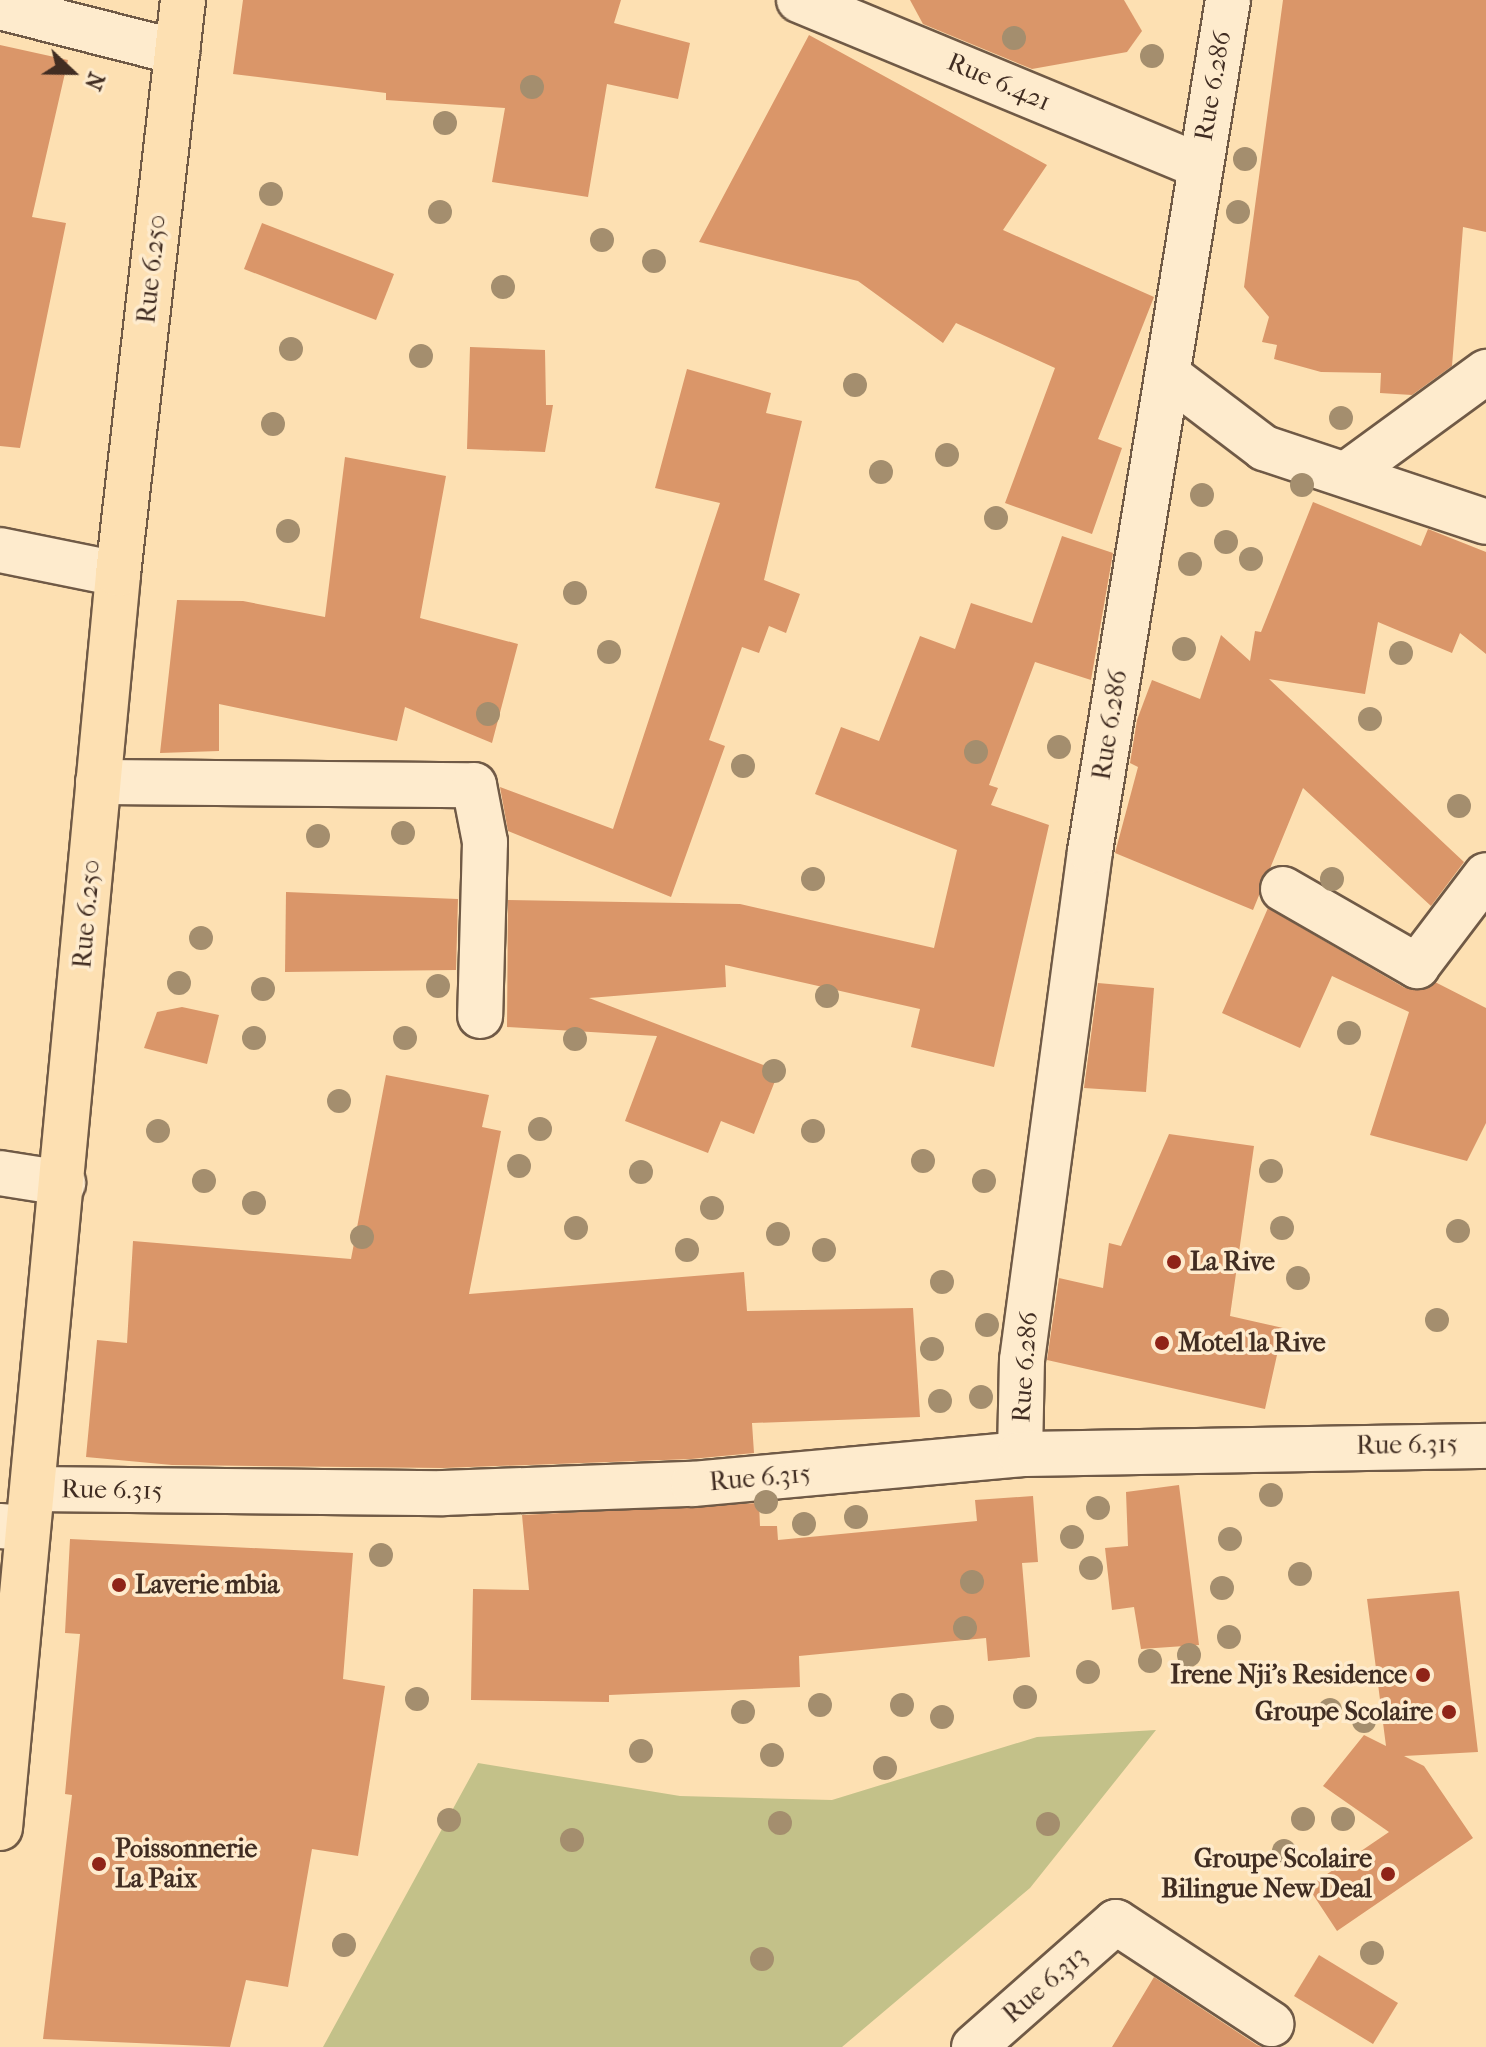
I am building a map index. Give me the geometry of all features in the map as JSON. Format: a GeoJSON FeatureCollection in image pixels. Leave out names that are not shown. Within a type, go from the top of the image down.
{"type":"FeatureCollection","features":[{"type":"Feature","properties":{"kind":"main road","name":"Rue 6.250"},"geometry":{"type":"LineString","coordinates":[[0,1828],[20,1515],[63,1183],[118,574],[183,0]]}},
{"type":"Feature","properties":{"kind":"street","name":"Rue 6.421"},"geometry":{"type":"LineString","coordinates":[[799,0],[1198,165]]}},
{"type":"Feature","properties":{"kind":"street","name":"Rue 6.286"},"geometry":{"type":"LineString","coordinates":[[1020,1454],[1022,1360],[1040,1209],[1198,165],[1228,0]]}},
{"type":"Feature","properties":{"kind":"street"},"geometry":{"type":"LineString","coordinates":[[0,7],[177,52]]}},
{"type":"Feature","properties":{"kind":"street"},"geometry":{"type":"LineString","coordinates":[[1349,472],[1486,372]]}},
{"type":"Feature","properties":{"kind":"street"},"geometry":{"type":"LineString","coordinates":[[1168,375],[1264,448],[1349,472],[1392,496],[1486,522]]}},
{"type":"Feature","properties":{"kind":"street"},"geometry":{"type":"LineString","coordinates":[[0,550],[118,574]]}},
{"type":"Feature","properties":{"kind":"street"},"geometry":{"type":"LineString","coordinates":[[98,782],[474,785],[485,842],[480,1016]]}},
{"type":"Feature","properties":{"kind":"street"},"geometry":{"type":"LineString","coordinates":[[1283,889],[1417,966],[1486,875]]}},
{"type":"Feature","properties":{"kind":"street"},"geometry":{"type":"LineString","coordinates":[[0,1173],[63,1183]]}},
{"type":"Feature","properties":{"kind":"street","name":"Rue 6.315"},"geometry":{"type":"LineString","coordinates":[[20,1515],[443,1493],[693,1484],[1020,1454],[1469,1445]]}},
{"type":"Feature","properties":{"kind":"street","name":"Rue 6.313"},"geometry":{"type":"LineString","coordinates":[[974,2047],[1116,1922],[1271,2024]]}},
{"type":"Feature","properties":{"kind":"shaded area"},"geometry":{"type":"Polygon","coordinates":[[[1156,1730],[1030,1888],[842,2047],[323,2047],[478,1763],[680,1796],[832,1800],[1037,1737],[1156,1730]]]}},
{"type":"Feature","properties":{"kind":"building"},"geometry":{"type":"Polygon","coordinates":[[[243,0],[621,0],[614,23],[690,43],[678,99],[607,84],[588,197],[492,182],[505,108],[386,100],[386,93],[233,74],[243,0]]]}},
{"type":"Feature","properties":{"kind":"building"},"geometry":{"type":"Polygon","coordinates":[[[910,0],[1124,0],[1142,31],[1127,52],[1032,69],[923,24],[910,0]]]}},
{"type":"Feature","properties":{"kind":"building"},"geometry":{"type":"Polygon","coordinates":[[[1283,0],[1486,0],[1486,232],[1463,227],[1452,366],[1412,395],[1380,393],[1381,373],[1321,372],[1274,359],[1277,345],[1262,342],[1269,317],[1244,287],[1283,0]]]}},
{"type":"Feature","properties":{"kind":"building"},"geometry":{"type":"Polygon","coordinates":[[[809,35],[1047,165],[1003,230],[1154,297],[1098,439],[1122,448],[1092,534],[1005,503],[1055,368],[956,323],[943,343],[858,281],[699,242],[809,35]]]}},
{"type":"Feature","properties":{"kind":"building"},"geometry":{"type":"Polygon","coordinates":[[[0,45],[68,60],[32,217],[66,223],[20,448],[0,446],[0,45]]]}},
{"type":"Feature","properties":{"kind":"building"},"geometry":{"type":"Polygon","coordinates":[[[262,223],[394,274],[376,320],[244,269],[262,223]]]}},
{"type":"Feature","properties":{"kind":"building"},"geometry":{"type":"Polygon","coordinates":[[[470,347],[545,350],[546,405],[553,405],[545,452],[467,449],[470,347]]]}},
{"type":"Feature","properties":{"kind":"building"},"geometry":{"type":"Polygon","coordinates":[[[687,369],[771,393],[766,413],[802,421],[764,580],[800,594],[786,633],[769,626],[759,653],[742,647],[709,740],[725,746],[671,897],[508,831],[500,787],[613,829],[720,503],[655,488],[687,369]]]}},
{"type":"Feature","properties":{"kind":"building"},"geometry":{"type":"Polygon","coordinates":[[[345,457],[446,476],[420,618],[518,644],[492,743],[405,707],[397,741],[219,704],[219,751],[160,753],[177,600],[243,601],[325,617],[345,457]]]}},
{"type":"Feature","properties":{"kind":"building"},"geometry":{"type":"Polygon","coordinates":[[[1313,502],[1421,546],[1428,529],[1486,552],[1486,654],[1460,633],[1452,653],[1378,622],[1365,694],[1269,679],[1464,862],[1431,906],[1303,788],[1253,910],[1115,853],[1138,767],[1130,763],[1137,720],[1152,680],[1200,699],[1221,635],[1250,661],[1255,631],[1261,632],[1313,502]]]}},
{"type":"Feature","properties":{"kind":"building"},"geometry":{"type":"Polygon","coordinates":[[[1062,536],[1113,553],[1091,680],[1035,662],[989,785],[998,788],[991,805],[1049,825],[994,1067],[911,1047],[920,1009],[725,965],[726,987],[589,998],[779,1071],[754,1134],[721,1121],[708,1153],[625,1121],[657,1036],[507,1027],[508,900],[740,904],[934,948],[957,850],[815,794],[841,727],[879,741],[920,636],[955,649],[971,603],[1032,623],[1062,536]]]}},
{"type":"Feature","properties":{"kind":"building"},"geometry":{"type":"Polygon","coordinates":[[[286,892],[458,899],[456,970],[285,972],[286,892]]]}},
{"type":"Feature","properties":{"kind":"building"},"geometry":{"type":"Polygon","coordinates":[[[1268,908],[1405,988],[1435,982],[1486,1008],[1486,1123],[1467,1161],[1370,1135],[1409,1012],[1332,976],[1300,1048],[1222,1013],[1268,908]]]}},
{"type":"Feature","properties":{"kind":"building"},"geometry":{"type":"Polygon","coordinates":[[[1098,983],[1154,988],[1146,1092],[1084,1088],[1098,983]]]}},
{"type":"Feature","properties":{"kind":"building"},"geometry":{"type":"Polygon","coordinates":[[[182,1007],[219,1015],[207,1064],[144,1048],[157,1012],[182,1007]]]}},
{"type":"Feature","properties":{"kind":"building"},"geometry":{"type":"Polygon","coordinates":[[[386,1075],[489,1095],[482,1127],[501,1131],[469,1294],[744,1272],[747,1311],[913,1308],[920,1417],[752,1423],[754,1453],[691,1459],[443,1468],[172,1465],[86,1457],[97,1340],[127,1343],[133,1241],[351,1259],[386,1075]]]}},
{"type":"Feature","properties":{"kind":"building"},"geometry":{"type":"Polygon","coordinates":[[[1169,1134],[1254,1146],[1230,1316],[1283,1328],[1265,1409],[1047,1360],[1059,1278],[1103,1288],[1109,1243],[1121,1246],[1169,1134]]]}},
{"type":"Feature","properties":{"kind":"building"},"geometry":{"type":"Polygon","coordinates":[[[1179,1485],[1199,1645],[1141,1649],[1134,1607],[1112,1610],[1105,1548],[1128,1546],[1126,1492],[1179,1485]]]}},
{"type":"Feature","properties":{"kind":"building"},"geometry":{"type":"Polygon","coordinates":[[[1033,1496],[1038,1562],[1022,1563],[1030,1657],[988,1661],[986,1638],[799,1656],[800,1687],[609,1695],[609,1702],[471,1700],[473,1589],[529,1590],[522,1515],[759,1503],[760,1526],[777,1526],[778,1540],[977,1521],[975,1500],[1033,1496]]]}},
{"type":"Feature","properties":{"kind":"building"},"geometry":{"type":"Polygon","coordinates":[[[70,1539],[353,1553],[343,1679],[385,1686],[358,1856],[312,1849],[288,1987],[246,1980],[230,2047],[43,2039],[72,1795],[65,1794],[80,1634],[65,1633],[70,1539]]]}},
{"type":"Feature","properties":{"kind":"building"},"geometry":{"type":"Polygon","coordinates":[[[1459,1591],[1478,1752],[1404,1756],[1424,1766],[1473,1838],[1337,1931],[1308,1887],[1389,1832],[1323,1786],[1364,1735],[1386,1746],[1367,1599],[1459,1591]]]}},
{"type":"Feature","properties":{"kind":"building"},"geometry":{"type":"Polygon","coordinates":[[[1319,1955],[1398,2003],[1373,2044],[1294,1996],[1319,1955]]]}},
{"type":"Feature","properties":{"kind":"building"},"geometry":{"type":"Polygon","coordinates":[[[1154,1977],[1257,2045],[1263,2047],[1112,2047],[1154,1977]]]}},
{"type":"Feature","properties":{"kind":"place","name":"La Rive"},"geometry":{"type":"Point","coordinates":[1174,1262]}},
{"type":"Feature","properties":{"kind":"place","name":"Motel la Rive"},"geometry":{"type":"Point","coordinates":[1162,1343]}},
{"type":"Feature","properties":{"kind":"place","name":"Laverie mbia"},"geometry":{"type":"Point","coordinates":[119,1585]}},
{"type":"Feature","properties":{"kind":"place","name":"Irene Nji's Residence"},"geometry":{"type":"Point","coordinates":[1423,1675]}},
{"type":"Feature","properties":{"kind":"place","name":"Groupe Scolaire"},"geometry":{"type":"Point","coordinates":[1449,1712]}},
{"type":"Feature","properties":{"kind":"place","name":"Poissonnerie La Paix"},"geometry":{"type":"Point","coordinates":[99,1864]}},
{"type":"Feature","properties":{"kind":"place","name":"Groupe Scolaire Bilingue New Deal"},"geometry":{"type":"Point","coordinates":[1388,1874]}}]}
